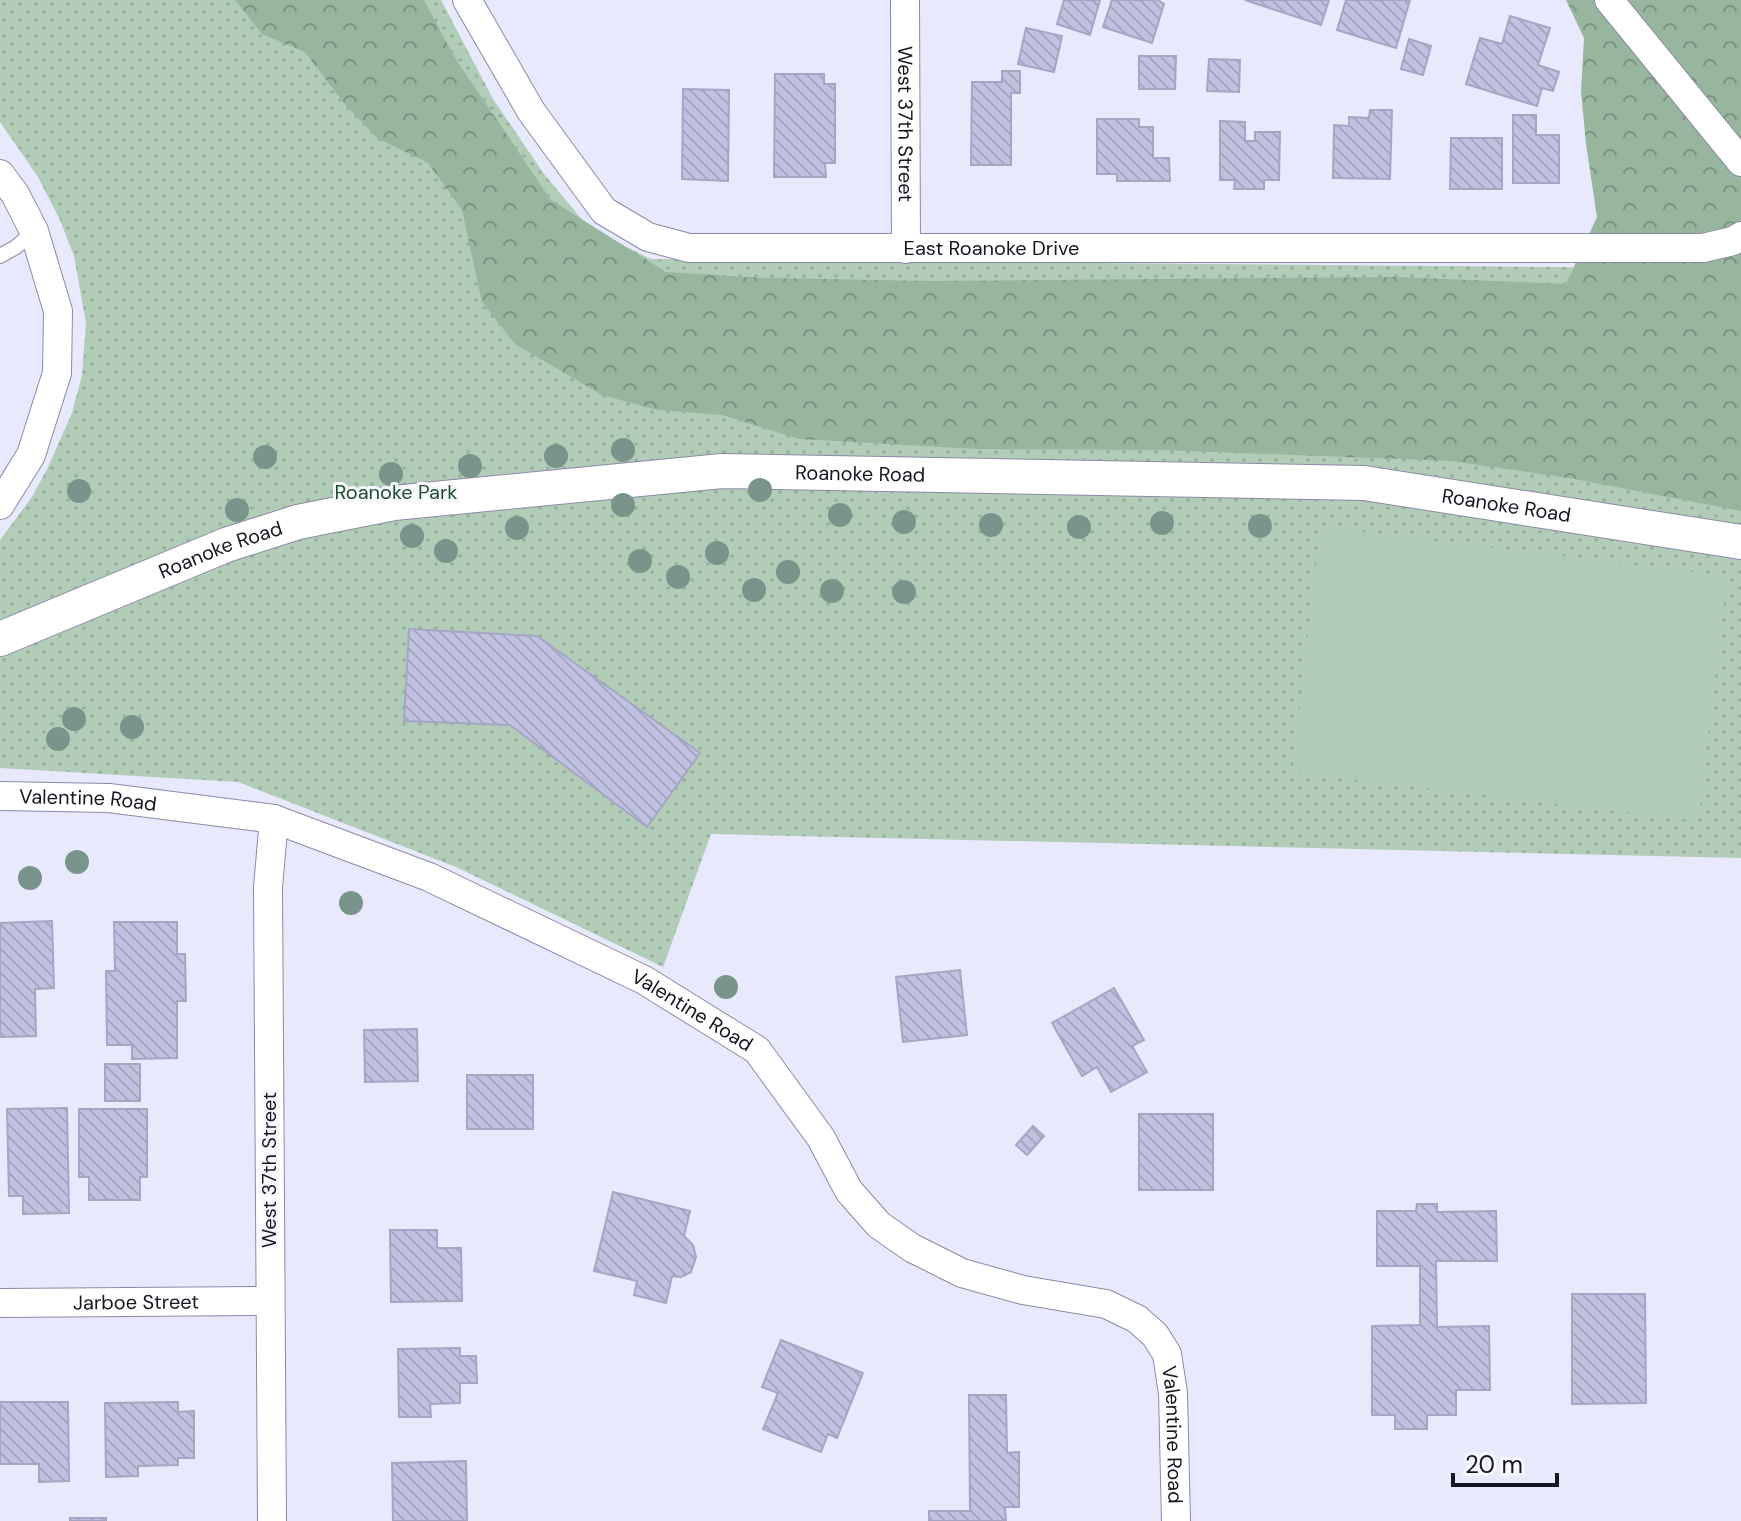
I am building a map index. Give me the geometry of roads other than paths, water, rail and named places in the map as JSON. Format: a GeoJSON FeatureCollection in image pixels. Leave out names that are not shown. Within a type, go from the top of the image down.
{"type":"FeatureCollection","features":[{"type":"Feature","properties":{"kind":"street","name":"East Roanoke Drive"},"geometry":{"type":"LineString","coordinates":[[467,0],[531,111],[604,211],[648,237],[689,248],[1641,249],[1703,248],[1741,236]]}},
{"type":"Feature","properties":{"kind":"street","name":"West 37th Street"},"geometry":{"type":"LineString","coordinates":[[905,0],[906,249]]}},
{"type":"Feature","properties":{"kind":"street"},"geometry":{"type":"LineString","coordinates":[[1609,0],[1741,162]]}},
{"type":"Feature","properties":{"kind":"street"},"geometry":{"type":"LineString","coordinates":[[0,174],[15,194],[34,231],[58,311],[57,373],[31,455],[0,505]]}},
{"type":"Feature","properties":{"kind":"street","name":"Roanoke Road"},"geometry":{"type":"LineString","coordinates":[[0,639],[226,545],[298,522],[394,503],[722,471],[1364,483],[1741,542]]}},
{"type":"Feature","properties":{"kind":"street","name":"Valentine Road"},"geometry":{"type":"LineString","coordinates":[[0,796],[109,798],[274,819],[429,877],[630,973],[757,1050],[821,1138],[849,1191],[879,1225],[912,1248],[962,1273],[1023,1290],[1106,1304],[1137,1319],[1155,1335],[1167,1354],[1173,1393],[1176,1521]]}},
{"type":"Feature","properties":{"kind":"street","name":"West 37th Street"},"geometry":{"type":"LineString","coordinates":[[272,1521],[268,887],[274,819]]}},
{"type":"Feature","properties":{"kind":"street","name":"Jarboe Street"},"geometry":{"type":"LineString","coordinates":[[0,1303],[270,1301]]}},
{"type":"Feature","properties":{"kind":"lane"},"geometry":{"type":"LineString","coordinates":[[0,256],[34,231]]}},
{"type":"Feature","properties":{"kind":"park label","name":"Roanoke Park"},"geometry":{"type":"Point","coordinates":[396,492]}}]}
